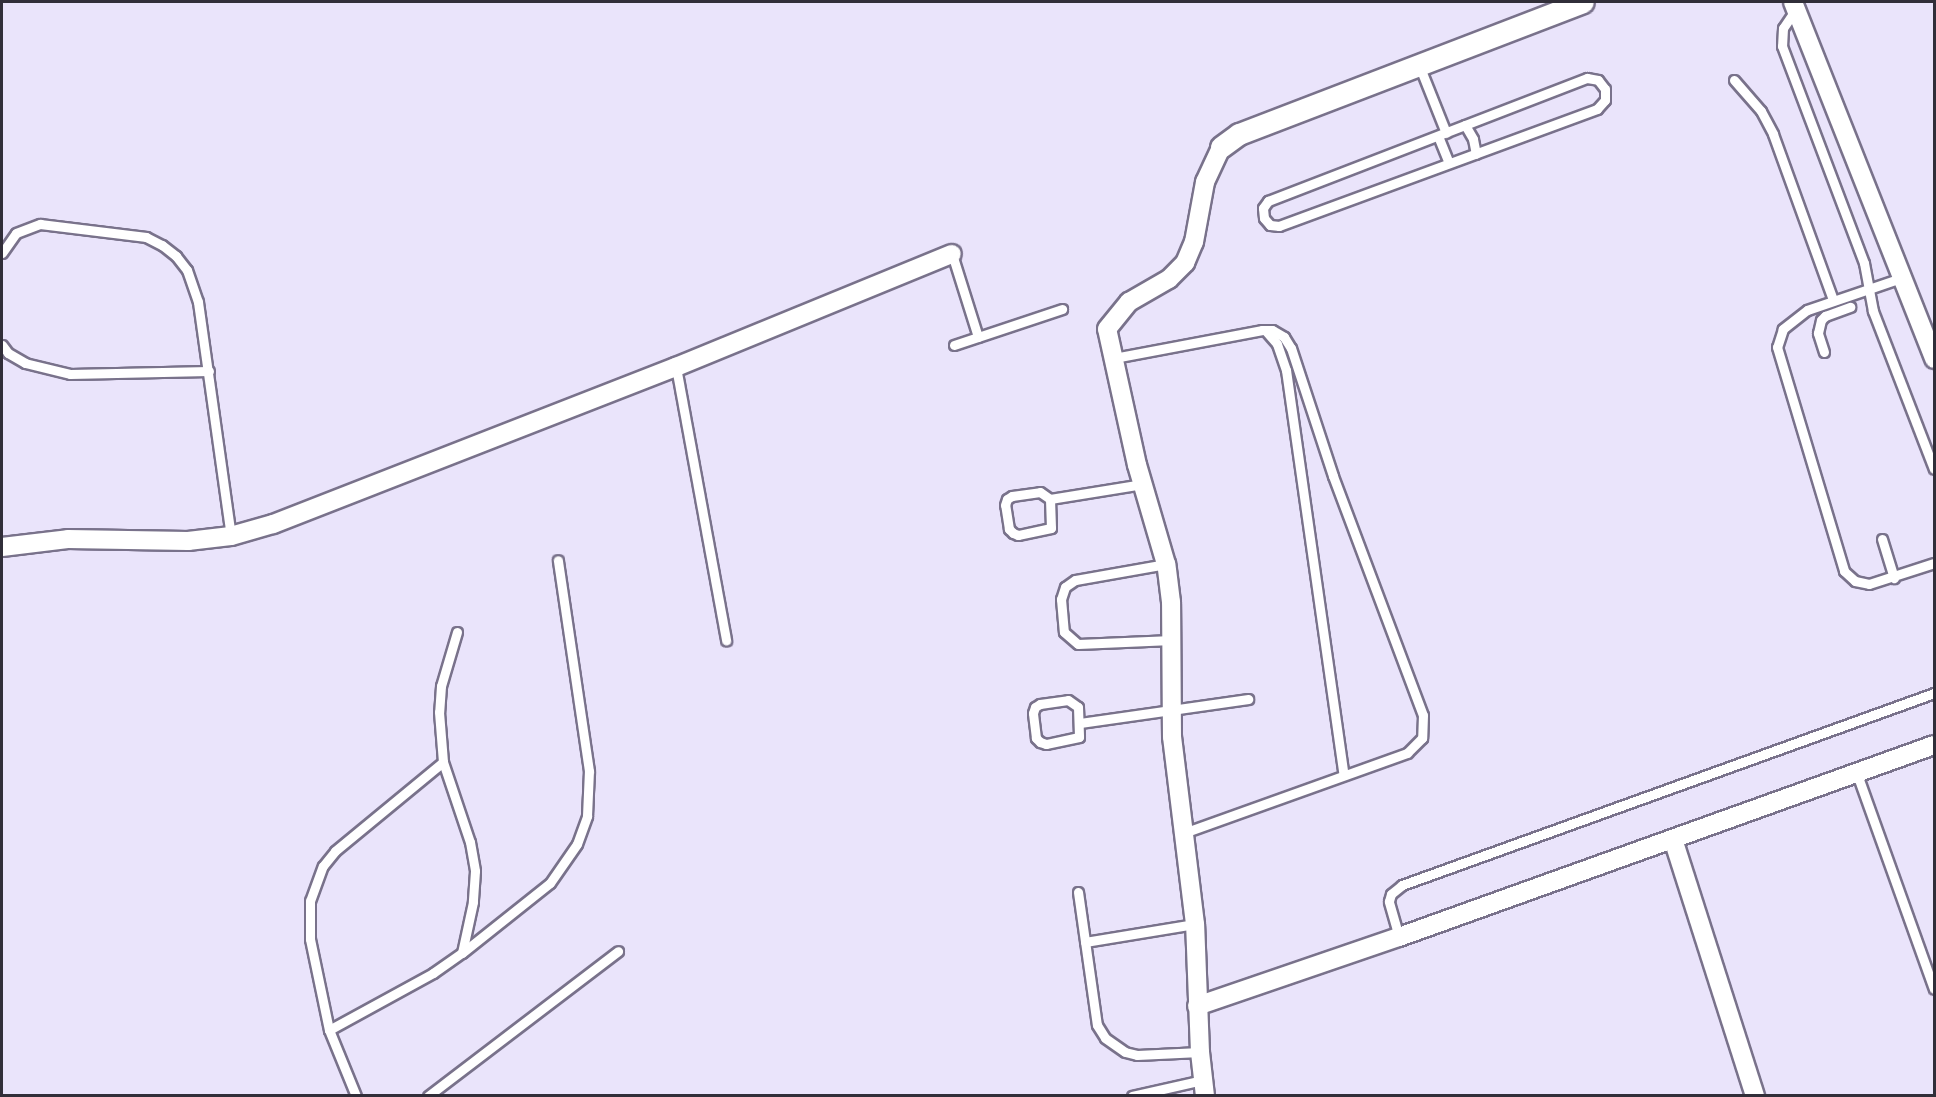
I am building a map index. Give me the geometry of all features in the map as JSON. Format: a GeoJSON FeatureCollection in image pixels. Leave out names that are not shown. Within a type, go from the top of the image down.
{"type":"FeatureCollection","features":[{"type":"Feature","properties":{"kind":"street"},"geometry":{"type":"LineString","coordinates":[[1204,1088],[1197,1006],[1195,924],[1170,710],[1172,602],[1166,564],[1143,484],[1107,329],[1138,295],[1169,279],[1190,253],[1205,182],[1221,147],[1239,134],[1582,2]]}},
{"type":"Feature","properties":{"kind":"street"},"geometry":{"type":"LineString","coordinates":[[1794,5],[1932,349]]}},
{"type":"Feature","properties":{"kind":"street"},"geometry":{"type":"LineString","coordinates":[[2,547],[68,539],[166,542],[231,536],[273,524],[676,367],[952,254]]}},
{"type":"Feature","properties":{"kind":"street"},"geometry":{"type":"LineString","coordinates":[[1197,1006],[1399,937],[1935,745]]}},
{"type":"Feature","properties":{"kind":"street"},"geometry":{"type":"LineString","coordinates":[[1673,839],[1755,1095]]}},
{"type":"Feature","properties":{"kind":"lane"},"geometry":{"type":"LineString","coordinates":[[1794,5],[1782,32],[1782,46],[1864,263],[1873,311],[1935,469]]}},
{"type":"Feature","properties":{"kind":"lane"},"geometry":{"type":"LineString","coordinates":[[1419,64],[1442,134],[1449,164]]}},
{"type":"Feature","properties":{"kind":"lane"},"geometry":{"type":"LineString","coordinates":[[1587,78],[1598,80],[1605,89],[1605,100],[1597,109],[1279,226],[1270,225],[1264,218],[1263,208],[1268,201],[1465,126],[1587,78]]}},
{"type":"Feature","properties":{"kind":"lane"},"geometry":{"type":"LineString","coordinates":[[1734,80],[1761,111],[1773,134],[1833,300]]}},
{"type":"Feature","properties":{"kind":"lane"},"geometry":{"type":"LineString","coordinates":[[1465,126],[1473,139],[1476,154]]}},
{"type":"Feature","properties":{"kind":"lane"},"geometry":{"type":"LineString","coordinates":[[2,253],[16,233],[40,224],[129,233],[162,245],[176,256],[195,285],[231,536]]}},
{"type":"Feature","properties":{"kind":"lane"},"geometry":{"type":"LineString","coordinates":[[952,254],[978,337]]}},
{"type":"Feature","properties":{"kind":"lane"},"geometry":{"type":"LineString","coordinates":[[1904,277],[1807,310],[1787,325],[1780,334],[1778,354],[1844,571],[1861,584],[1894,578],[1935,563]]}},
{"type":"Feature","properties":{"kind":"lane"},"geometry":{"type":"LineString","coordinates":[[1824,351],[1818,333],[1821,320],[1825,316],[1850,307]]}},
{"type":"Feature","properties":{"kind":"lane"},"geometry":{"type":"LineString","coordinates":[[954,345],[1062,309]]}},
{"type":"Feature","properties":{"kind":"lane"},"geometry":{"type":"LineString","coordinates":[[1265,330],[1277,344],[1286,370],[1344,775]]}},
{"type":"Feature","properties":{"kind":"lane"},"geometry":{"type":"LineString","coordinates":[[1114,358],[1265,330],[1284,337],[1291,348],[1333,476],[1423,715],[1422,738],[1413,750],[1183,833]]}},
{"type":"Feature","properties":{"kind":"lane"},"geometry":{"type":"LineString","coordinates":[[2,345],[25,363],[70,374],[209,371]]}},
{"type":"Feature","properties":{"kind":"lane"},"geometry":{"type":"LineString","coordinates":[[676,367],[726,639]]}},
{"type":"Feature","properties":{"kind":"lane"},"geometry":{"type":"LineString","coordinates":[[1050,499],[1052,524],[1050,529],[1018,535],[1010,531],[1005,505],[1009,497],[1040,492],[1050,499],[1143,484]]}},
{"type":"Feature","properties":{"kind":"lane"},"geometry":{"type":"LineString","coordinates":[[1882,539],[1894,578]]}},
{"type":"Feature","properties":{"kind":"lane"},"geometry":{"type":"LineString","coordinates":[[329,1030],[433,974],[550,883],[570,858],[587,816],[590,771],[558,560]]}},
{"type":"Feature","properties":{"kind":"lane"},"geometry":{"type":"LineString","coordinates":[[1166,564],[1076,579],[1065,587],[1061,599],[1064,632],[1078,645],[1173,640]]}},
{"type":"Feature","properties":{"kind":"lane"},"geometry":{"type":"LineString","coordinates":[[457,632],[447,662],[440,703],[439,737],[443,762],[470,842],[475,871],[473,902],[462,953]]}},
{"type":"Feature","properties":{"kind":"lane"},"geometry":{"type":"LineString","coordinates":[[1399,937],[1389,901],[1391,894],[1402,885],[1935,693]]}},
{"type":"Feature","properties":{"kind":"lane"},"geometry":{"type":"LineString","coordinates":[[1080,723],[1248,699]]}},
{"type":"Feature","properties":{"kind":"lane"},"geometry":{"type":"LineString","coordinates":[[1072,700],[1078,707],[1080,723],[1081,732],[1077,738],[1043,744],[1036,738],[1033,710],[1040,704],[1072,700]]}},
{"type":"Feature","properties":{"kind":"lane"},"geometry":{"type":"LineString","coordinates":[[356,1095],[329,1030],[308,920],[315,883],[335,851],[443,762]]}},
{"type":"Feature","properties":{"kind":"lane"},"geometry":{"type":"LineString","coordinates":[[1857,774],[1935,989]]}},
{"type":"Feature","properties":{"kind":"lane"},"geometry":{"type":"LineString","coordinates":[[1077,892],[1097,1025],[1105,1038],[1125,1052],[1137,1055],[1200,1052]]}},
{"type":"Feature","properties":{"kind":"lane"},"geometry":{"type":"LineString","coordinates":[[1085,942],[1195,924]]}},
{"type":"Feature","properties":{"kind":"lane"},"geometry":{"type":"LineString","coordinates":[[428,1095],[618,951]]}},
{"type":"Feature","properties":{"kind":"lane"},"geometry":{"type":"LineString","coordinates":[[1132,1095],[1204,1088]]}}]}
